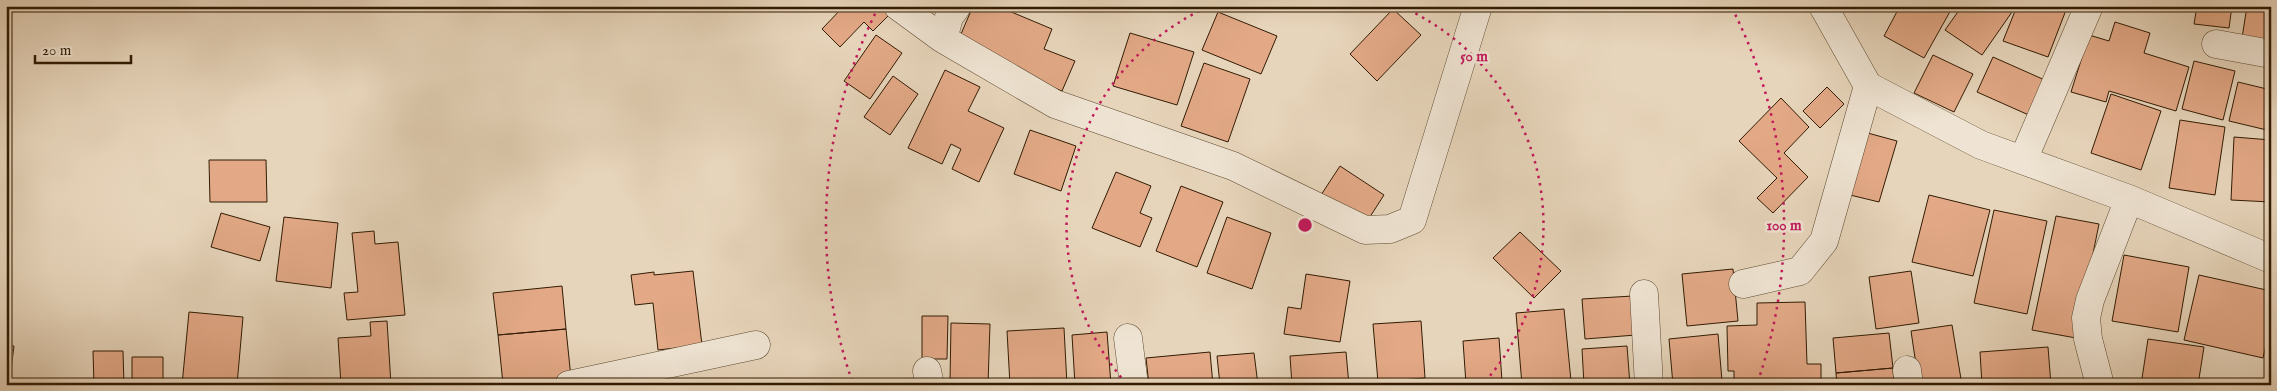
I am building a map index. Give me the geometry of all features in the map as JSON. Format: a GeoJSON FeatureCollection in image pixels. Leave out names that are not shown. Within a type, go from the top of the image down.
{"type":"FeatureCollection","features":[{"type":"Feature","properties":{"kind":"street"},"geometry":{"type":"LineString","coordinates":[[898,6],[943,39],[1055,104],[1233,166],[1365,230],[1390,229],[1412,220],[1478,6]]}},
{"type":"Feature","properties":{"kind":"street"},"geometry":{"type":"LineString","coordinates":[[943,39],[949,17],[956,6]]}},
{"type":"Feature","properties":{"kind":"street"},"geometry":{"type":"LineString","coordinates":[[1823,6],[1868,86],[1981,144],[2129,198],[2271,259]]}},
{"type":"Feature","properties":{"kind":"street"},"geometry":{"type":"LineString","coordinates":[[2023,160],[2089,6]]}},
{"type":"Feature","properties":{"kind":"street"},"geometry":{"type":"LineString","coordinates":[[2216,44],[2271,54]]}},
{"type":"Feature","properties":{"kind":"street"},"geometry":{"type":"LineString","coordinates":[[1744,284],[1800,271],[1824,241],[1868,86]]}},
{"type":"Feature","properties":{"kind":"street"},"geometry":{"type":"LineString","coordinates":[[2100,385],[2088,339],[2086,318],[2090,300],[2129,198]]}},
{"type":"Feature","properties":{"kind":"street"},"geometry":{"type":"LineString","coordinates":[[1644,294],[1649,385]]}},
{"type":"Feature","properties":{"kind":"street"},"geometry":{"type":"LineString","coordinates":[[1128,338],[1134,385]]}},
{"type":"Feature","properties":{"kind":"street"},"geometry":{"type":"LineString","coordinates":[[569,385],[640,378],[756,345]]}},
{"type":"Feature","properties":{"kind":"building"},"geometry":{"type":"Polygon","coordinates":[[[844,6],[888,6],[893,11],[873,31],[864,22],[840,47],[822,29],[844,6]]]}},
{"type":"Feature","properties":{"kind":"building"},"geometry":{"type":"Polygon","coordinates":[[[973,6],[997,6],[1052,29],[1044,49],[1075,61],[1062,91],[994,64],[958,41],[973,6]]]}},
{"type":"Feature","properties":{"kind":"building"},"geometry":{"type":"Polygon","coordinates":[[[1900,6],[1948,6],[1952,8],[1924,58],[1884,36],[1900,6]]]}},
{"type":"Feature","properties":{"kind":"building"},"geometry":{"type":"Polygon","coordinates":[[[1962,6],[2003,6],[2012,12],[1982,55],[1945,30],[1962,6]]]}},
{"type":"Feature","properties":{"kind":"building"},"geometry":{"type":"Polygon","coordinates":[[[2017,6],[2058,6],[2066,10],[2048,57],[2003,41],[2017,6]]]}},
{"type":"Feature","properties":{"kind":"building"},"geometry":{"type":"Polygon","coordinates":[[[2197,6],[2232,6],[2229,28],[2194,24],[2197,6]]]}},
{"type":"Feature","properties":{"kind":"building"},"geometry":{"type":"Polygon","coordinates":[[[2247,6],[2271,6],[2271,43],[2242,38],[2247,6]]]}},
{"type":"Feature","properties":{"kind":"building"},"geometry":{"type":"Polygon","coordinates":[[[1393,9],[1421,35],[1377,81],[1350,54],[1393,9]]]}},
{"type":"Feature","properties":{"kind":"building"},"geometry":{"type":"Polygon","coordinates":[[[1218,12],[1277,36],[1261,74],[1202,50],[1218,12]]]}},
{"type":"Feature","properties":{"kind":"building"},"geometry":{"type":"Polygon","coordinates":[[[2115,22],[2150,33],[2144,53],[2189,67],[2176,111],[2109,91],[2106,102],[2071,92],[2089,35],[2109,41],[2115,22]]]}},
{"type":"Feature","properties":{"kind":"building"},"geometry":{"type":"Polygon","coordinates":[[[1130,33],[1194,52],[1177,105],[1113,86],[1130,33]]]}},
{"type":"Feature","properties":{"kind":"building"},"geometry":{"type":"Polygon","coordinates":[[[876,35],[902,53],[870,99],[844,81],[876,35]]]}},
{"type":"Feature","properties":{"kind":"building"},"geometry":{"type":"Polygon","coordinates":[[[1933,55],[1973,74],[1954,112],[1914,93],[1933,55]]]}},
{"type":"Feature","properties":{"kind":"building"},"geometry":{"type":"Polygon","coordinates":[[[1993,57],[2047,81],[2031,116],[1977,92],[1993,57]]]}},
{"type":"Feature","properties":{"kind":"building"},"geometry":{"type":"Polygon","coordinates":[[[2194,61],[2235,71],[2223,120],[2182,109],[2194,61]]]}},
{"type":"Feature","properties":{"kind":"building"},"geometry":{"type":"Polygon","coordinates":[[[1204,63],[1250,79],[1228,142],[1181,126],[1204,63]]]}},
{"type":"Feature","properties":{"kind":"building"},"geometry":{"type":"Polygon","coordinates":[[[945,70],[980,87],[968,111],[1004,128],[979,182],[952,169],[961,149],[951,144],[942,164],[908,148],[945,70]]]}},
{"type":"Feature","properties":{"kind":"building"},"geometry":{"type":"Polygon","coordinates":[[[893,76],[918,94],[890,135],[864,117],[893,76]]]}},
{"type":"Feature","properties":{"kind":"building"},"geometry":{"type":"Polygon","coordinates":[[[2238,82],[2271,90],[2271,131],[2229,121],[2238,82]]]}},
{"type":"Feature","properties":{"kind":"building"},"geometry":{"type":"Polygon","coordinates":[[[1827,87],[1844,104],[1820,128],[1803,111],[1827,87]]]}},
{"type":"Feature","properties":{"kind":"building"},"geometry":{"type":"Polygon","coordinates":[[[2111,94],[2161,111],[2141,170],[2091,153],[2111,94]]]}},
{"type":"Feature","properties":{"kind":"building"},"geometry":{"type":"Polygon","coordinates":[[[1781,98],[1809,127],[1784,153],[1808,177],[1773,213],[1757,198],[1777,178],[1739,141],[1781,98]]]}},
{"type":"Feature","properties":{"kind":"building"},"geometry":{"type":"Polygon","coordinates":[[[2180,120],[2225,127],[2215,195],[2169,188],[2180,120]]]}},
{"type":"Feature","properties":{"kind":"building"},"geometry":{"type":"Polygon","coordinates":[[[1030,130],[1076,146],[1061,191],[1014,174],[1030,130]]]}},
{"type":"Feature","properties":{"kind":"building"},"geometry":{"type":"Polygon","coordinates":[[[1864,132],[1897,141],[1879,202],[1846,194],[1864,132]]]}},
{"type":"Feature","properties":{"kind":"building"},"geometry":{"type":"Polygon","coordinates":[[[2234,137],[2271,140],[2271,202],[2231,200],[2234,137]]]}},
{"type":"Feature","properties":{"kind":"building"},"geometry":{"type":"Polygon","coordinates":[[[209,160],[266,160],[267,202],[210,202],[209,160]]]}},
{"type":"Feature","properties":{"kind":"building"},"geometry":{"type":"Polygon","coordinates":[[[1340,166],[1384,195],[1366,223],[1321,195],[1340,166]]]}},
{"type":"Feature","properties":{"kind":"building"},"geometry":{"type":"Polygon","coordinates":[[[1116,172],[1151,186],[1140,213],[1152,218],[1140,247],[1092,228],[1116,172]]]}},
{"type":"Feature","properties":{"kind":"building"},"geometry":{"type":"Polygon","coordinates":[[[1181,186],[1223,202],[1197,267],[1156,251],[1181,186]]]}},
{"type":"Feature","properties":{"kind":"building"},"geometry":{"type":"Polygon","coordinates":[[[1929,195],[1990,210],[1973,276],[1912,262],[1929,195]]]}},
{"type":"Feature","properties":{"kind":"building"},"geometry":{"type":"Polygon","coordinates":[[[1994,210],[2047,221],[2027,314],[1974,303],[1994,210]]]}},
{"type":"Feature","properties":{"kind":"building"},"geometry":{"type":"Polygon","coordinates":[[[221,213],[270,227],[260,261],[211,247],[221,213]]]}},
{"type":"Feature","properties":{"kind":"building"},"geometry":{"type":"Polygon","coordinates":[[[2056,216],[2099,224],[2076,338],[2032,330],[2056,216]]]}},
{"type":"Feature","properties":{"kind":"building"},"geometry":{"type":"Polygon","coordinates":[[[284,217],[338,223],[331,288],[276,281],[284,217]]]}},
{"type":"Feature","properties":{"kind":"building"},"geometry":{"type":"Polygon","coordinates":[[[1227,217],[1271,233],[1252,289],[1207,273],[1227,217]]]}},
{"type":"Feature","properties":{"kind":"building"},"geometry":{"type":"Polygon","coordinates":[[[374,231],[375,244],[398,242],[405,315],[347,320],[344,293],[358,292],[352,233],[374,231]]]}},
{"type":"Feature","properties":{"kind":"building"},"geometry":{"type":"Polygon","coordinates":[[[1520,232],[1561,271],[1534,298],[1493,258],[1520,232]]]}},
{"type":"Feature","properties":{"kind":"building"},"geometry":{"type":"Polygon","coordinates":[[[2124,255],[2189,267],[2178,332],[2112,321],[2124,255]]]}},
{"type":"Feature","properties":{"kind":"building"},"geometry":{"type":"Polygon","coordinates":[[[1733,269],[1738,321],[1687,326],[1682,274],[1733,269]]]}},
{"type":"Feature","properties":{"kind":"building"},"geometry":{"type":"Polygon","coordinates":[[[693,271],[702,345],[658,350],[653,303],[635,305],[631,275],[654,272],[654,275],[693,271]]]}},
{"type":"Feature","properties":{"kind":"building"},"geometry":{"type":"Polygon","coordinates":[[[1911,271],[1919,323],[1876,329],[1869,277],[1911,271]]]}},
{"type":"Feature","properties":{"kind":"building"},"geometry":{"type":"Polygon","coordinates":[[[1306,274],[1350,281],[1340,342],[1284,334],[1288,307],[1301,309],[1306,274]]]}},
{"type":"Feature","properties":{"kind":"building"},"geometry":{"type":"Polygon","coordinates":[[[2199,275],[2271,291],[2271,322],[2263,358],[2184,340],[2199,275]]]}},
{"type":"Feature","properties":{"kind":"building"},"geometry":{"type":"Polygon","coordinates":[[[562,286],[566,329],[498,335],[493,293],[562,286]]]}},
{"type":"Feature","properties":{"kind":"building"},"geometry":{"type":"Polygon","coordinates":[[[1633,296],[1636,335],[1585,339],[1582,299],[1633,296]]]}},
{"type":"Feature","properties":{"kind":"building"},"geometry":{"type":"Polygon","coordinates":[[[1805,302],[1807,364],[1821,364],[1821,385],[1734,385],[1734,371],[1728,371],[1727,326],[1757,325],[1757,303],[1805,302]]]}},
{"type":"Feature","properties":{"kind":"building"},"geometry":{"type":"Polygon","coordinates":[[[1564,309],[1571,381],[1522,385],[1516,313],[1564,309]]]}},
{"type":"Feature","properties":{"kind":"building"},"geometry":{"type":"Polygon","coordinates":[[[189,312],[243,317],[237,385],[182,385],[189,312]]]}},
{"type":"Feature","properties":{"kind":"building"},"geometry":{"type":"Polygon","coordinates":[[[922,316],[948,316],[947,359],[922,359],[922,316]]]}},
{"type":"Feature","properties":{"kind":"building"},"geometry":{"type":"Polygon","coordinates":[[[387,321],[391,385],[341,385],[338,338],[371,336],[370,322],[387,321]]]}},
{"type":"Feature","properties":{"kind":"building"},"geometry":{"type":"Polygon","coordinates":[[[1421,321],[1425,378],[1378,382],[1373,324],[1421,321]]]}},
{"type":"Feature","properties":{"kind":"building"},"geometry":{"type":"Polygon","coordinates":[[[951,323],[990,324],[988,384],[950,383],[951,323]]]}},
{"type":"Feature","properties":{"kind":"building"},"geometry":{"type":"Polygon","coordinates":[[[1952,325],[1962,385],[1919,385],[1911,331],[1952,325]]]}},
{"type":"Feature","properties":{"kind":"building"},"geometry":{"type":"Polygon","coordinates":[[[1064,328],[1067,385],[1010,385],[1007,331],[1064,328]]]}},
{"type":"Feature","properties":{"kind":"building"},"geometry":{"type":"Polygon","coordinates":[[[566,329],[571,378],[503,384],[498,335],[566,329]]]}},
{"type":"Feature","properties":{"kind":"building"},"geometry":{"type":"Polygon","coordinates":[[[1107,332],[1111,385],[1075,385],[1072,335],[1107,332]]]}},
{"type":"Feature","properties":{"kind":"building"},"geometry":{"type":"Polygon","coordinates":[[[1889,333],[1893,368],[1836,373],[1833,338],[1889,333]]]}},
{"type":"Feature","properties":{"kind":"building"},"geometry":{"type":"Polygon","coordinates":[[[1718,334],[1722,381],[1673,385],[1669,339],[1718,334]]]}},
{"type":"Feature","properties":{"kind":"building"},"geometry":{"type":"Polygon","coordinates":[[[1499,338],[1502,381],[1466,384],[1463,341],[1499,338]]]}},
{"type":"Feature","properties":{"kind":"building"},"geometry":{"type":"Polygon","coordinates":[[[2148,339],[2204,347],[2198,385],[2141,385],[2148,339]]]}},
{"type":"Feature","properties":{"kind":"building"},"geometry":{"type":"Polygon","coordinates":[[[6,345],[14,346],[9,385],[6,385],[6,345]]]}},
{"type":"Feature","properties":{"kind":"building"},"geometry":{"type":"Polygon","coordinates":[[[1627,346],[1630,385],[1584,385],[1582,349],[1627,346]]]}},
{"type":"Feature","properties":{"kind":"building"},"geometry":{"type":"Polygon","coordinates":[[[2048,347],[2051,385],[1982,385],[1980,352],[2048,347]]]}},
{"type":"Feature","properties":{"kind":"building"},"geometry":{"type":"Polygon","coordinates":[[[93,351],[123,351],[124,385],[94,385],[93,351]]]}},
{"type":"Feature","properties":{"kind":"building"},"geometry":{"type":"Polygon","coordinates":[[[1210,352],[1213,385],[1149,385],[1146,358],[1210,352]]]}},
{"type":"Feature","properties":{"kind":"building"},"geometry":{"type":"Polygon","coordinates":[[[1346,352],[1349,385],[1292,385],[1290,356],[1346,352]]]}},
{"type":"Feature","properties":{"kind":"building"},"geometry":{"type":"Polygon","coordinates":[[[1254,353],[1258,385],[1220,385],[1217,356],[1254,353]]]}},
{"type":"Feature","properties":{"kind":"building"},"geometry":{"type":"Polygon","coordinates":[[[132,357],[163,357],[163,385],[132,385],[132,357]]]}},
{"type":"Feature","properties":{"kind":"building"},"geometry":{"type":"Polygon","coordinates":[[[1893,368],[1894,385],[1837,385],[1836,373],[1893,368]]]}},
{"type":"Feature","properties":{"kind":"building"},"geometry":{"type":"Polygon","coordinates":[[[816,380],[817,385],[794,385],[794,384],[816,380]]]}}]}
